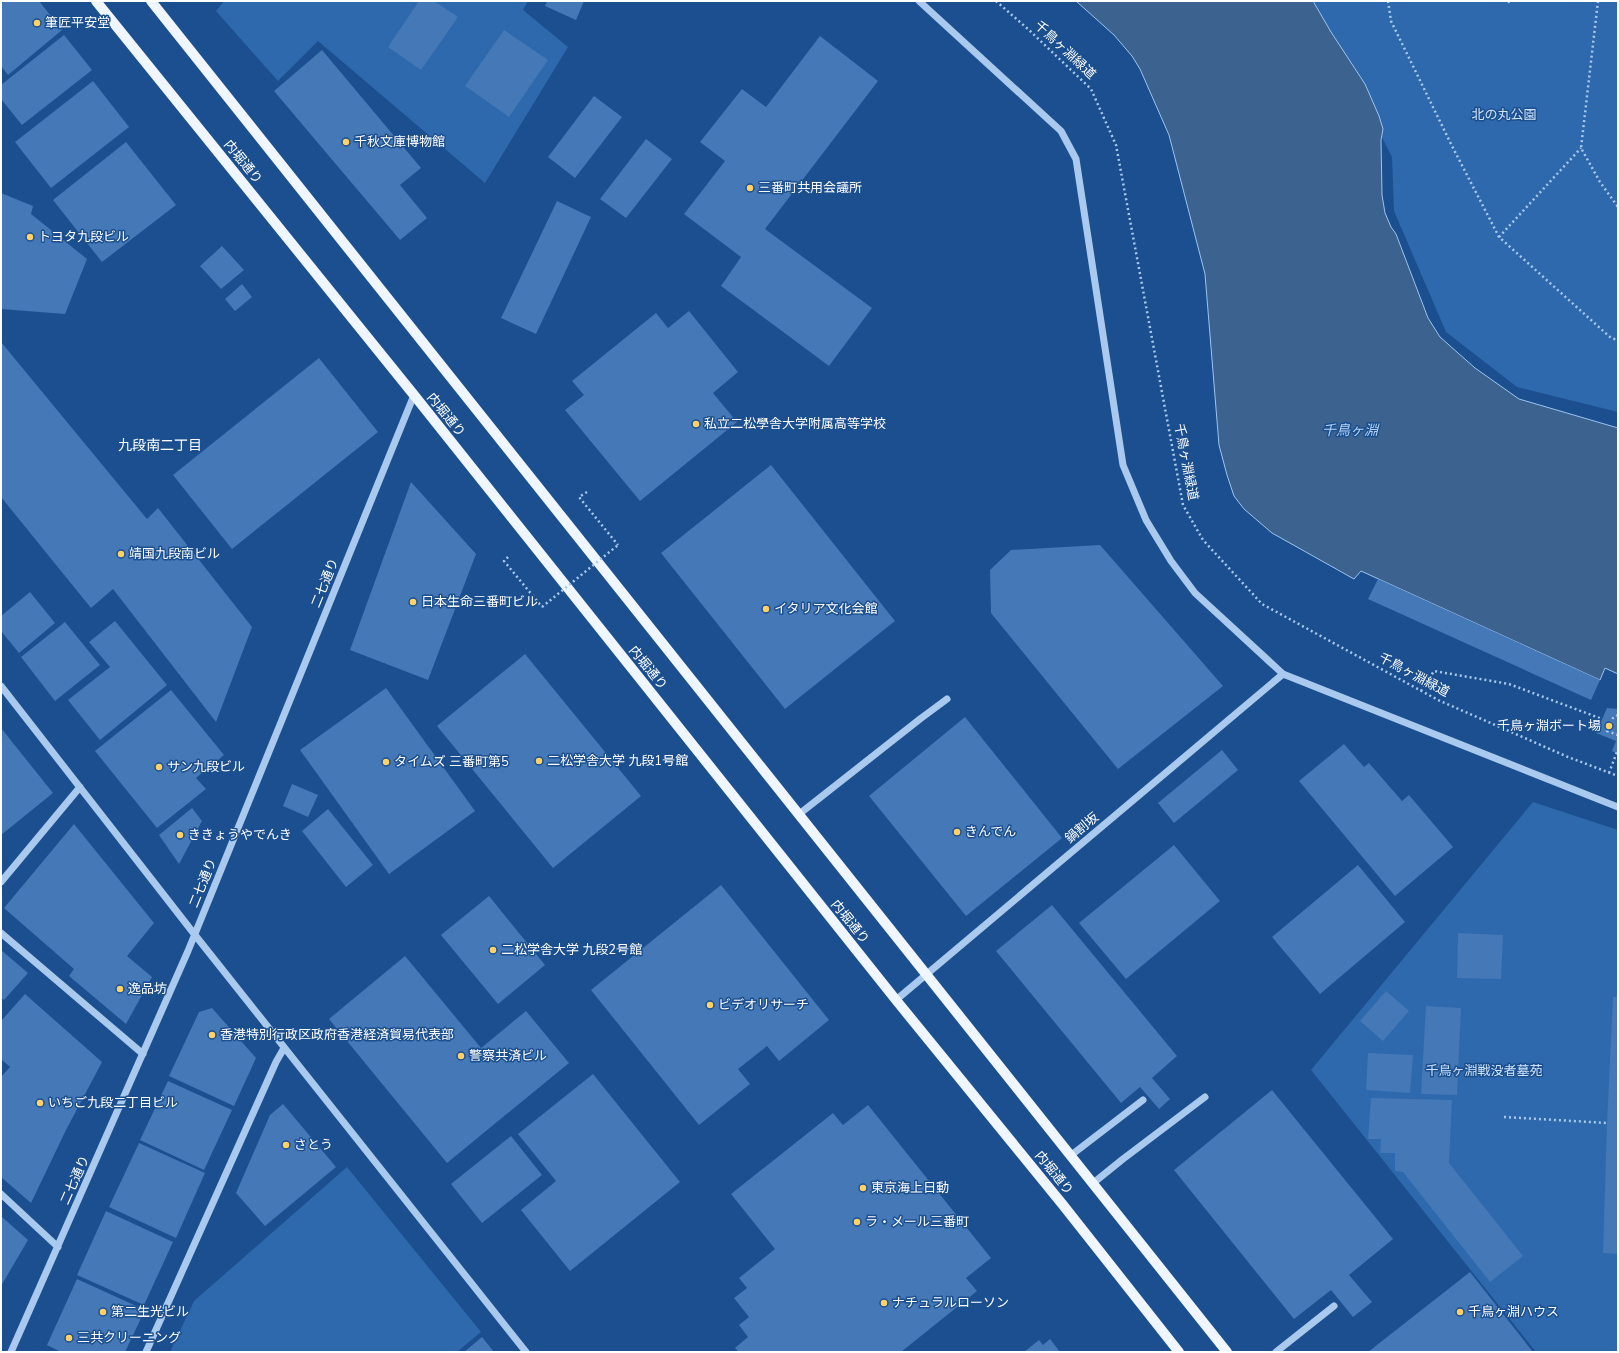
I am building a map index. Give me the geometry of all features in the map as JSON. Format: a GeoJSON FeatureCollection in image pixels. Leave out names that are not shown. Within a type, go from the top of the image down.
{"type":"FeatureCollection","features":[{"type":"Feature","properties":{"kind":"main road","name":"内堀通り"},"geometry":{"type":"LineString","coordinates":[[96,1],[414,395],[896,1000],[1063,1205],[1179,1352]]}},
{"type":"Feature","properties":{"kind":"main road","name":"内堀通り"},"geometry":{"type":"LineString","coordinates":[[151,1],[926,976],[1227,1352]]}},
{"type":"Feature","properties":{"kind":"street"},"geometry":{"type":"LineString","coordinates":[[919,1],[1061,131],[1076,159],[1123,465],[1146,520],[1171,561],[1195,593],[1283,674],[1618,807]]}},
{"type":"Feature","properties":{"kind":"street","name":"二七通り"},"geometry":{"type":"LineString","coordinates":[[11,1352],[195,935],[414,395]]}},
{"type":"Feature","properties":{"kind":"street","name":"鍋割坂"},"geometry":{"type":"LineString","coordinates":[[896,1000],[1283,674]]}},
{"type":"Feature","properties":{"kind":"street"},"geometry":{"type":"LineString","coordinates":[[1,686],[284,1048],[526,1352]]}},
{"type":"Feature","properties":{"kind":"street"},"geometry":{"type":"LineString","coordinates":[[798,815],[920,718],[947,699]]}},
{"type":"Feature","properties":{"kind":"street"},"geometry":{"type":"LineString","coordinates":[[1,882],[80,787]]}},
{"type":"Feature","properties":{"kind":"street"},"geometry":{"type":"LineString","coordinates":[[1,933],[143,1054]]}},
{"type":"Feature","properties":{"kind":"street"},"geometry":{"type":"LineString","coordinates":[[146,1352],[276,1062],[284,1048]]}},
{"type":"Feature","properties":{"kind":"street"},"geometry":{"type":"LineString","coordinates":[[1092,1184],[1205,1097]]}},
{"type":"Feature","properties":{"kind":"street"},"geometry":{"type":"LineString","coordinates":[[1070,1156],[1143,1100]]}},
{"type":"Feature","properties":{"kind":"street"},"geometry":{"type":"LineString","coordinates":[[1,1194],[58,1247]]}},
{"type":"Feature","properties":{"kind":"street"},"geometry":{"type":"LineString","coordinates":[[1276,1352],[1334,1306]]}},
{"type":"Feature","properties":{"kind":"path","name":"千鳥ヶ淵緑道"},"geometry":{"type":"LineString","coordinates":[[996,1],[1091,88],[1116,145],[1183,505],[1203,540],[1262,604],[1421,692],[1568,757],[1618,776]]}},
{"type":"Feature","properties":{"kind":"path"},"geometry":{"type":"LineString","coordinates":[[1388,1],[1391,21],[1451,144],[1499,237],[1611,338],[1618,340]]}},
{"type":"Feature","properties":{"kind":"path"},"geometry":{"type":"LineString","coordinates":[[1598,1],[1581,148],[1600,182],[1618,207]]}},
{"type":"Feature","properties":{"kind":"path"},"geometry":{"type":"LineString","coordinates":[[1499,237],[1581,148]]}},
{"type":"Feature","properties":{"kind":"path"},"geometry":{"type":"LineString","coordinates":[[508,557],[504,561],[542,607],[618,545],[579,497],[587,492]]}},
{"type":"Feature","properties":{"kind":"path"},"geometry":{"type":"LineString","coordinates":[[1421,692],[1434,671],[1509,684],[1602,719]]}},
{"type":"Feature","properties":{"kind":"path"},"geometry":{"type":"LineString","coordinates":[[1618,715],[1613,718],[1607,731],[1618,735]]}},
{"type":"Feature","properties":{"kind":"path"},"geometry":{"type":"LineString","coordinates":[[1609,773],[1618,749]]}},
{"type":"Feature","properties":{"kind":"path"},"geometry":{"type":"LineString","coordinates":[[1504,1117],[1607,1123]]}},
{"type":"Feature","properties":{"kind":"green space"},"geometry":{"type":"Polygon","coordinates":[[[224,1],[528,1],[523,10],[568,47],[485,183],[318,41],[278,81],[216,11],[224,1]]]}},
{"type":"Feature","properties":{"kind":"green space","name":"北の丸公園"},"geometry":{"type":"Polygon","coordinates":[[[1313,1],[1618,1],[1618,412],[1517,387],[1446,332],[1394,211],[1392,157],[1313,1]]]}},
{"type":"Feature","properties":{"kind":"green space","name":"千鳥ヶ淵戦没者墓苑"},"geometry":{"type":"Polygon","coordinates":[[[1533,802],[1618,830],[1618,1352],[1536,1352],[1311,1070],[1533,802]]]}},
{"type":"Feature","properties":{"kind":"green space"},"geometry":{"type":"Polygon","coordinates":[[[347,1167],[481,1332],[457,1352],[170,1352],[194,1301],[347,1167]]]}},
{"type":"Feature","properties":{"kind":"water","name":"千鳥ヶ淵"},"geometry":{"type":"Polygon","coordinates":[[[1076,1],[1313,1],[1331,32],[1365,84],[1379,116],[1383,129],[1381,140],[1382,195],[1385,213],[1396,234],[1428,318],[1440,337],[1475,368],[1519,399],[1618,428],[1618,674],[1605,668],[1600,680],[1361,571],[1354,579],[1272,533],[1244,509],[1234,496],[1219,445],[1205,274],[1169,135],[1140,69],[1132,56],[1114,35],[1076,1]]]}},
{"type":"Feature","properties":{"kind":"building"},"geometry":{"type":"Polygon","coordinates":[[[4,1],[39,1],[62,30],[8,75],[1,66],[1,4],[4,1]]]}},
{"type":"Feature","properties":{"kind":"building"},"geometry":{"type":"Polygon","coordinates":[[[419,1],[434,1],[458,17],[421,70],[388,47],[419,1]]]}},
{"type":"Feature","properties":{"kind":"building"},"geometry":{"type":"Polygon","coordinates":[[[547,1],[584,1],[576,20],[545,6],[547,1]]]}},
{"type":"Feature","properties":{"kind":"building"},"geometry":{"type":"Polygon","coordinates":[[[504,30],[548,60],[509,117],[465,86],[504,30]]]}},
{"type":"Feature","properties":{"kind":"building"},"geometry":{"type":"Polygon","coordinates":[[[64,35],[92,70],[22,125],[1,99],[1,85],[64,35]]]}},
{"type":"Feature","properties":{"kind":"building","name":"三番町共用会議所"},"geometry":{"type":"Polygon","coordinates":[[[820,36],[878,81],[765,229],[872,308],[829,366],[721,286],[741,257],[684,214],[725,161],[700,142],[742,89],[766,107],[820,36]]]}},
{"type":"Feature","properties":{"kind":"building"},"geometry":{"type":"Polygon","coordinates":[[[322,50],[421,168],[400,185],[427,218],[400,240],[274,91],[322,50]]]}},
{"type":"Feature","properties":{"kind":"building"},"geometry":{"type":"Polygon","coordinates":[[[93,81],[129,127],[51,188],[15,142],[93,81]]]}},
{"type":"Feature","properties":{"kind":"building"},"geometry":{"type":"Polygon","coordinates":[[[594,96],[622,117],[575,178],[548,157],[594,96]]]}},
{"type":"Feature","properties":{"kind":"building"},"geometry":{"type":"Polygon","coordinates":[[[646,139],[672,159],[626,218],[600,199],[646,139]]]}},
{"type":"Feature","properties":{"kind":"building"},"geometry":{"type":"Polygon","coordinates":[[[126,142],[176,205],[102,262],[53,200],[126,142]]]}},
{"type":"Feature","properties":{"kind":"building","name":"トヨタ九段ビル"},"geometry":{"type":"Polygon","coordinates":[[[1,193],[33,206],[31,214],[87,259],[65,314],[1,309],[1,193]]]}},
{"type":"Feature","properties":{"kind":"building"},"geometry":{"type":"Polygon","coordinates":[[[557,201],[591,217],[536,334],[501,318],[557,201]]]}},
{"type":"Feature","properties":{"kind":"building"},"geometry":{"type":"Polygon","coordinates":[[[222,246],[244,270],[221,289],[200,266],[222,246]]]}},
{"type":"Feature","properties":{"kind":"building"},"geometry":{"type":"Polygon","coordinates":[[[242,284],[252,297],[235,311],[225,299],[242,284]]]}},
{"type":"Feature","properties":{"kind":"building"},"geometry":{"type":"Polygon","coordinates":[[[689,311],[738,372],[713,393],[737,422],[640,501],[565,410],[584,395],[572,381],[656,313],[668,328],[689,311]]]}},
{"type":"Feature","properties":{"kind":"building","name":"靖国九段南ビル"},"geometry":{"type":"Polygon","coordinates":[[[1,342],[147,519],[158,508],[252,627],[216,722],[113,589],[91,608],[1,497],[1,342]]]}},
{"type":"Feature","properties":{"kind":"building"},"geometry":{"type":"Polygon","coordinates":[[[319,358],[378,432],[232,549],[173,475],[319,358]]]}},
{"type":"Feature","properties":{"kind":"building"},"geometry":{"type":"Polygon","coordinates":[[[771,465],[895,621],[785,709],[661,553],[771,465]]]}},
{"type":"Feature","properties":{"kind":"building","name":"日本生命三番町ビル"},"geometry":{"type":"Polygon","coordinates":[[[411,482],[476,554],[428,680],[350,650],[411,482]]]}},
{"type":"Feature","properties":{"kind":"building"},"geometry":{"type":"Polygon","coordinates":[[[1100,545],[1223,686],[1118,769],[991,613],[990,570],[1011,550],[1100,545]]]}},
{"type":"Feature","properties":{"kind":"building"},"geometry":{"type":"Polygon","coordinates":[[[1378,579],[1600,680],[1591,700],[1368,599],[1378,579]]]}},
{"type":"Feature","properties":{"kind":"building"},"geometry":{"type":"Polygon","coordinates":[[[30,592],[55,623],[19,653],[1,631],[1,616],[30,592]]]}},
{"type":"Feature","properties":{"kind":"building"},"geometry":{"type":"Polygon","coordinates":[[[115,621],[167,685],[100,740],[68,700],[110,667],[89,642],[115,621]]]}},
{"type":"Feature","properties":{"kind":"building"},"geometry":{"type":"Polygon","coordinates":[[[65,622],[100,665],[55,701],[21,657],[65,622]]]}},
{"type":"Feature","properties":{"kind":"building","name":"二松学舎大学 九段1号館"},"geometry":{"type":"Polygon","coordinates":[[[525,654],[641,796],[553,868],[437,726],[525,654]]]}},
{"type":"Feature","properties":{"kind":"building"},"geometry":{"type":"Polygon","coordinates":[[[386,688],[475,811],[389,874],[300,750],[386,688]]]}},
{"type":"Feature","properties":{"kind":"building","name":"サン九段ビル"},"geometry":{"type":"Polygon","coordinates":[[[171,690],[224,755],[196,778],[206,789],[157,828],[95,751],[171,690]]]}},
{"type":"Feature","properties":{"kind":"building","name":"千鳥ヶ淵ボート場"},"geometry":{"type":"Polygon","coordinates":[[[1607,708],[1618,709],[1618,754],[1612,751],[1616,741],[1596,733],[1607,708]]]}},
{"type":"Feature","properties":{"kind":"building"},"geometry":{"type":"Polygon","coordinates":[[[965,717],[1062,838],[966,916],[869,796],[965,717]]]}},
{"type":"Feature","properties":{"kind":"building"},"geometry":{"type":"Polygon","coordinates":[[[1,728],[53,793],[1,835],[1,728]]]}},
{"type":"Feature","properties":{"kind":"building"},"geometry":{"type":"Polygon","coordinates":[[[1344,744],[1364,767],[1369,763],[1402,801],[1409,795],[1453,847],[1395,896],[1299,781],[1344,744]]]}},
{"type":"Feature","properties":{"kind":"building"},"geometry":{"type":"Polygon","coordinates":[[[1222,750],[1238,770],[1174,823],[1158,803],[1222,750]]]}},
{"type":"Feature","properties":{"kind":"building"},"geometry":{"type":"Polygon","coordinates":[[[292,784],[318,795],[308,817],[283,806],[292,784]]]}},
{"type":"Feature","properties":{"kind":"building"},"geometry":{"type":"Polygon","coordinates":[[[192,808],[202,821],[179,864],[159,835],[192,808]]]}},
{"type":"Feature","properties":{"kind":"building"},"geometry":{"type":"Polygon","coordinates":[[[328,809],[373,865],[346,887],[302,831],[328,809]]]}},
{"type":"Feature","properties":{"kind":"building"},"geometry":{"type":"Polygon","coordinates":[[[74,824],[154,923],[127,956],[152,977],[126,1024],[69,976],[74,969],[4,908],[74,824]]]}},
{"type":"Feature","properties":{"kind":"building"},"geometry":{"type":"Polygon","coordinates":[[[1174,845],[1220,901],[1126,979],[1079,923],[1174,845]]]}},
{"type":"Feature","properties":{"kind":"building"},"geometry":{"type":"Polygon","coordinates":[[[1358,865],[1405,922],[1320,994],[1272,937],[1358,865]]]}},
{"type":"Feature","properties":{"kind":"building","name":"ビデオリサーチ"},"geometry":{"type":"Polygon","coordinates":[[[721,885],[829,1020],[779,1061],[767,1046],[738,1069],[750,1084],[699,1125],[591,990],[721,885]]]}},
{"type":"Feature","properties":{"kind":"building","name":"二松学舎大学 九段2号館"},"geometry":{"type":"Polygon","coordinates":[[[489,896],[545,965],[498,1004],[441,935],[489,896]]]}},
{"type":"Feature","properties":{"kind":"building"},"geometry":{"type":"Polygon","coordinates":[[[1052,905],[1177,1056],[1152,1078],[1170,1099],[1159,1109],[1140,1087],[1121,1103],[996,951],[1052,905]]]}},
{"type":"Feature","properties":{"kind":"building"},"geometry":{"type":"Polygon","coordinates":[[[1458,933],[1503,935],[1501,979],[1457,978],[1458,933]]]}},
{"type":"Feature","properties":{"kind":"building"},"geometry":{"type":"Polygon","coordinates":[[[1,950],[28,973],[4,1000],[1,998],[1,950]]]}},
{"type":"Feature","properties":{"kind":"building","name":"警察共済ビル"},"geometry":{"type":"Polygon","coordinates":[[[405,956],[481,1048],[526,1011],[569,1063],[447,1163],[329,1019],[405,956]]]}},
{"type":"Feature","properties":{"kind":"building"},"geometry":{"type":"Polygon","coordinates":[[[1386,991],[1409,1011],[1383,1041],[1360,1021],[1386,991]]]}},
{"type":"Feature","properties":{"kind":"building","name":"いちご九段二丁目ビル"},"geometry":{"type":"Polygon","coordinates":[[[25,994],[102,1062],[66,1130],[31,1203],[1,1177],[1,1077],[10,1067],[1,1059],[1,1021],[25,994]]]}},
{"type":"Feature","properties":{"kind":"building"},"geometry":{"type":"Polygon","coordinates":[[[1613,997],[1618,997],[1618,1254],[1603,1253],[1613,997]]]}},
{"type":"Feature","properties":{"kind":"building"},"geometry":{"type":"Polygon","coordinates":[[[1426,1006],[1461,1008],[1457,1095],[1421,1094],[1426,1006]]]}},
{"type":"Feature","properties":{"kind":"building","name":"香港特別行政区政府香港経済貿易代表部"},"geometry":{"type":"Polygon","coordinates":[[[212,1008],[256,1058],[234,1106],[169,1076],[199,1012],[212,1008]]]}},
{"type":"Feature","properties":{"kind":"building"},"geometry":{"type":"Polygon","coordinates":[[[1368,1053],[1413,1055],[1410,1093],[1366,1090],[1368,1053]]]}},
{"type":"Feature","properties":{"kind":"building"},"geometry":{"type":"Polygon","coordinates":[[[593,1074],[680,1182],[570,1271],[521,1210],[556,1181],[518,1134],[593,1074]]]}},
{"type":"Feature","properties":{"kind":"building"},"geometry":{"type":"Polygon","coordinates":[[[168,1081],[232,1110],[204,1170],[140,1140],[168,1081]]]}},
{"type":"Feature","properties":{"kind":"building"},"geometry":{"type":"Polygon","coordinates":[[[1272,1090],[1393,1239],[1349,1275],[1372,1302],[1353,1317],[1331,1290],[1294,1319],[1174,1170],[1272,1090]]]}},
{"type":"Feature","properties":{"kind":"building"},"geometry":{"type":"Polygon","coordinates":[[[1371,1098],[1452,1100],[1449,1163],[1523,1256],[1490,1282],[1403,1172],[1395,1171],[1395,1153],[1380,1153],[1381,1139],[1368,1139],[1371,1098]]]}},
{"type":"Feature","properties":{"kind":"building"},"geometry":{"type":"Polygon","coordinates":[[[283,1104],[336,1167],[265,1226],[236,1193],[270,1115],[283,1104]]]}},
{"type":"Feature","properties":{"kind":"building","name":"ラ・メール三番町"},"geometry":{"type":"Polygon","coordinates":[[[868,1105],[991,1258],[966,1278],[977,1291],[901,1352],[739,1352],[735,1348],[748,1337],[739,1325],[749,1317],[734,1298],[747,1288],[739,1278],[775,1249],[731,1194],[833,1113],[843,1125],[868,1105]]]}},
{"type":"Feature","properties":{"kind":"building"},"geometry":{"type":"Polygon","coordinates":[[[511,1136],[542,1175],[482,1223],[451,1184],[511,1136]]]}},
{"type":"Feature","properties":{"kind":"building"},"geometry":{"type":"Polygon","coordinates":[[[139,1143],[205,1173],[176,1238],[109,1207],[139,1143]]]}},
{"type":"Feature","properties":{"kind":"building"},"geometry":{"type":"Polygon","coordinates":[[[106,1211],[173,1242],[144,1305],[77,1275],[106,1211]]]}},
{"type":"Feature","properties":{"kind":"building"},"geometry":{"type":"Polygon","coordinates":[[[1,1216],[28,1240],[1,1286],[1,1216]]]}},
{"type":"Feature","properties":{"kind":"building","name":"千鳥ヶ淵ハウス"},"geometry":{"type":"Polygon","coordinates":[[[1470,1272],[1533,1352],[1368,1352],[1470,1272]]]}},
{"type":"Feature","properties":{"kind":"building","name":"第二生光ビル"},"geometry":{"type":"Polygon","coordinates":[[[77,1279],[145,1310],[125,1352],[61,1352],[47,1345],[77,1279]]]}},
{"type":"Feature","properties":{"kind":"building"},"geometry":{"type":"Polygon","coordinates":[[[482,1337],[494,1352],[464,1352],[482,1337]]]}},
{"type":"Feature","properties":{"kind":"building"},"geometry":{"type":"Polygon","coordinates":[[[1050,1339],[1060,1352],[1024,1352],[1039,1340],[1043,1345],[1050,1339]]]}},
{"type":"Feature","properties":{"kind":"place","name":"筆匠平安堂"},"geometry":{"type":"Point","coordinates":[37,23]}},
{"type":"Feature","properties":{"kind":"place","name":"千秋文庫博物館"},"geometry":{"type":"Point","coordinates":[346,142]}},
{"type":"Feature","properties":{"kind":"place","name":"三番町共用会議所"},"geometry":{"type":"Point","coordinates":[750,188]}},
{"type":"Feature","properties":{"kind":"place","name":"トヨタ九段ビル"},"geometry":{"type":"Point","coordinates":[30,237]}},
{"type":"Feature","properties":{"kind":"place","name":"私立二松學舎大学附属高等学校"},"geometry":{"type":"Point","coordinates":[696,424]}},
{"type":"Feature","properties":{"kind":"place","name":"靖国九段南ビル"},"geometry":{"type":"Point","coordinates":[121,554]}},
{"type":"Feature","properties":{"kind":"place","name":"日本生命三番町ビル"},"geometry":{"type":"Point","coordinates":[413,602]}},
{"type":"Feature","properties":{"kind":"place","name":"イタリア文化会館"},"geometry":{"type":"Point","coordinates":[766,609]}},
{"type":"Feature","properties":{"kind":"place","name":"千鳥ヶ淵ボート場"},"geometry":{"type":"Point","coordinates":[1609,726]}},
{"type":"Feature","properties":{"kind":"place","name":"二松学舎大学 九段1号館"},"geometry":{"type":"Point","coordinates":[539,761]}},
{"type":"Feature","properties":{"kind":"place","name":"タイムズ 三番町第5"},"geometry":{"type":"Point","coordinates":[386,762]}},
{"type":"Feature","properties":{"kind":"place","name":"サン九段ビル"},"geometry":{"type":"Point","coordinates":[159,767]}},
{"type":"Feature","properties":{"kind":"place","name":"きんでん"},"geometry":{"type":"Point","coordinates":[957,832]}},
{"type":"Feature","properties":{"kind":"place","name":"ききょうやでんき"},"geometry":{"type":"Point","coordinates":[180,835]}},
{"type":"Feature","properties":{"kind":"place","name":"二松学舎大学 九段2号館"},"geometry":{"type":"Point","coordinates":[493,950]}},
{"type":"Feature","properties":{"kind":"place","name":"逸品坊"},"geometry":{"type":"Point","coordinates":[120,989]}},
{"type":"Feature","properties":{"kind":"place","name":"ビデオリサーチ"},"geometry":{"type":"Point","coordinates":[710,1005]}},
{"type":"Feature","properties":{"kind":"place","name":"香港特別行政区政府香港経済貿易代表部"},"geometry":{"type":"Point","coordinates":[212,1035]}},
{"type":"Feature","properties":{"kind":"place","name":"警察共済ビル"},"geometry":{"type":"Point","coordinates":[461,1056]}},
{"type":"Feature","properties":{"kind":"place","name":"いちご九段二丁目ビル"},"geometry":{"type":"Point","coordinates":[40,1103]}},
{"type":"Feature","properties":{"kind":"place","name":"さとう"},"geometry":{"type":"Point","coordinates":[286,1145]}},
{"type":"Feature","properties":{"kind":"place","name":"東京海上日動"},"geometry":{"type":"Point","coordinates":[863,1188]}},
{"type":"Feature","properties":{"kind":"place","name":"ラ・メール三番町"},"geometry":{"type":"Point","coordinates":[857,1222]}},
{"type":"Feature","properties":{"kind":"place","name":"ナチュラルローソン"},"geometry":{"type":"Point","coordinates":[884,1303]}},
{"type":"Feature","properties":{"kind":"place","name":"第二生光ビル"},"geometry":{"type":"Point","coordinates":[103,1312]}},
{"type":"Feature","properties":{"kind":"place","name":"千鳥ヶ淵ハウス"},"geometry":{"type":"Point","coordinates":[1460,1312]}},
{"type":"Feature","properties":{"kind":"place","name":"三共クリーニング"},"geometry":{"type":"Point","coordinates":[69,1338]}},
{"type":"Feature","properties":{"kind":"district","name":"九段南二丁目"},"geometry":{"type":"Point","coordinates":[160,445]}}]}
